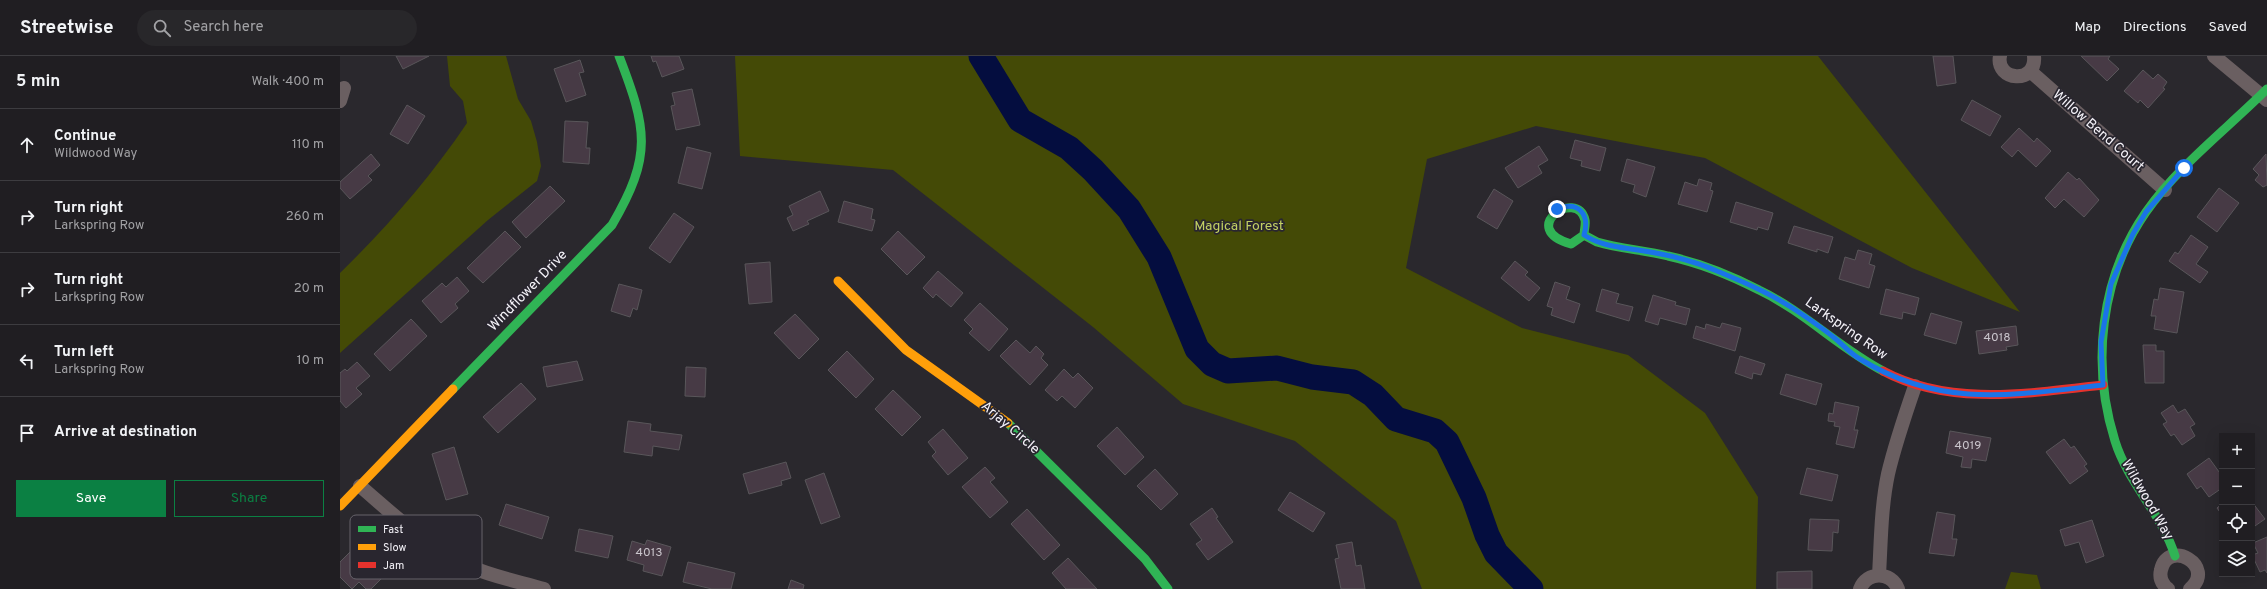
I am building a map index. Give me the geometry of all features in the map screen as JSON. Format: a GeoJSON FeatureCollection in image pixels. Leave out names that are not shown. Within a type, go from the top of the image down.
{"type":"FeatureCollection","features":[{"type":"Feature","properties":{"kind":"street","name":"Windflower Drive"},"geometry":{"type":"LineString","coordinates":[[340,506],[612,225],[626,202],[635,182],[641,159],[642,132],[638,109],[619,56]]}},
{"type":"Feature","properties":{"kind":"street"},"geometry":{"type":"LineString","coordinates":[[2000,56],[2002,69],[2015,77],[2024,76],[2030,71],[2035,62],[2034,56]]}},
{"type":"Feature","properties":{"kind":"street"},"geometry":{"type":"LineString","coordinates":[[2214,56],[2265,95]]}},
{"type":"Feature","properties":{"kind":"street","name":"Willow Bend Court"},"geometry":{"type":"LineString","coordinates":[[2030,71],[2165,190]]}},
{"type":"Feature","properties":{"kind":"street","name":"Wildwood Way"},"geometry":{"type":"LineString","coordinates":[[2175,556],[2165,529],[2126,470],[2108,413],[2103,385],[2101,342],[2111,284],[2133,234],[2146,212],[2184,168],[2265,95]]}},
{"type":"Feature","properties":{"kind":"street"},"geometry":{"type":"LineString","coordinates":[[1565,206],[1573,207],[1581,211],[1585,217],[1587,225],[1584,235],[1578,241],[1571,244],[1557,240],[1549,230],[1551,216],[1557,209],[1565,206]]}},
{"type":"Feature","properties":{"kind":"street","name":"Larkspring Row"},"geometry":{"type":"LineString","coordinates":[[1584,235],[1607,246],[1674,256],[1704,265],[1758,288],[1800,313],[1858,358],[1915,386],[1957,394],[1988,396],[2103,385]]}},
{"type":"Feature","properties":{"kind":"street","name":"Arjay Circle"},"geometry":{"type":"LineString","coordinates":[[838,281],[898,343],[916,358],[986,406],[1012,427],[1145,559],[1168,589]]}},
{"type":"Feature","properties":{"kind":"street"},"geometry":{"type":"LineString","coordinates":[[1879,575],[1883,505],[1888,475],[1896,443],[1915,386]]}},
{"type":"Feature","properties":{"kind":"street"},"geometry":{"type":"LineString","coordinates":[[360,486],[395,515]]}},
{"type":"Feature","properties":{"kind":"street","name":"Wildwood Way"},"geometry":{"type":"LineString","coordinates":[[2168,589],[2161,579],[2161,567],[2165,562],[2175,556],[2187,557],[2196,566],[2197,578],[2190,589]]}},
{"type":"Feature","properties":{"kind":"street"},"geometry":{"type":"LineString","coordinates":[[482,570],[544,589]]}},
{"type":"Feature","properties":{"kind":"street"},"geometry":{"type":"LineString","coordinates":[[1860,589],[1862,584],[1869,577],[1879,575],[1888,577],[1896,584],[1898,589]]}},
{"type":"Feature","properties":{"kind":"green space"},"geometry":{"type":"Polygon","coordinates":[[[447,56],[506,56],[518,99],[531,121],[537,142],[541,166],[537,181],[488,220],[340,353],[340,273],[374,238],[423,183],[467,123],[463,101],[450,86],[447,56]]]}},
{"type":"Feature","properties":{"kind":"green space","name":"Magical Forest"},"geometry":{"type":"Polygon","coordinates":[[[735,56],[1818,56],[2020,312],[1912,268],[1705,158],[1536,126],[1427,159],[1406,268],[1522,328],[1628,355],[1705,413],[1758,497],[1756,589],[1422,589],[1396,521],[1295,441],[1183,404],[1093,327],[893,170],[740,156],[735,56]]]}},
{"type":"Feature","properties":{"kind":"green space"},"geometry":{"type":"Polygon","coordinates":[[[2011,572],[2037,575],[2041,589],[2005,589],[2011,572]]]}},
{"type":"Feature","properties":{"kind":"building"},"geometry":{"type":"Polygon","coordinates":[[[396,56],[429,56],[403,69],[396,56]]]}},
{"type":"Feature","properties":{"kind":"building"},"geometry":{"type":"Polygon","coordinates":[[[651,56],[679,56],[684,69],[662,77],[656,61],[653,62],[651,56]]]}},
{"type":"Feature","properties":{"kind":"building"},"geometry":{"type":"Polygon","coordinates":[[[1933,56],[1953,56],[1956,83],[1937,86],[1933,56]]]}},
{"type":"Feature","properties":{"kind":"building"},"geometry":{"type":"Polygon","coordinates":[[[2081,56],[2110,56],[2108,59],[2119,69],[2107,81],[2081,56]]]}},
{"type":"Feature","properties":{"kind":"building"},"geometry":{"type":"Polygon","coordinates":[[[580,60],[584,72],[579,73],[586,95],[566,102],[554,69],[580,60]]]}},
{"type":"Feature","properties":{"kind":"building"},"geometry":{"type":"Polygon","coordinates":[[[2143,70],[2153,79],[2158,74],[2167,82],[2163,88],[2165,89],[2148,108],[2140,100],[2138,103],[2124,91],[2143,70]]]}},
{"type":"Feature","properties":{"kind":"building"},"geometry":{"type":"Polygon","coordinates":[[[692,89],[700,125],[676,130],[671,106],[675,105],[672,93],[692,89]]]}},
{"type":"Feature","properties":{"kind":"building"},"geometry":{"type":"Polygon","coordinates":[[[1972,100],[2001,116],[1990,136],[1961,120],[1972,100]]]}},
{"type":"Feature","properties":{"kind":"building"},"geometry":{"type":"Polygon","coordinates":[[[407,105],[425,116],[408,144],[390,134],[407,105]]]}},
{"type":"Feature","properties":{"kind":"building"},"geometry":{"type":"Polygon","coordinates":[[[565,121],[588,122],[586,148],[590,148],[589,164],[563,162],[565,121]]]}},
{"type":"Feature","properties":{"kind":"building"},"geometry":{"type":"Polygon","coordinates":[[[2019,128],[2034,142],[2037,138],[2051,151],[2036,167],[2018,150],[2012,157],[2001,147],[2019,128]]]}},
{"type":"Feature","properties":{"kind":"building"},"geometry":{"type":"Polygon","coordinates":[[[1575,140],[1606,148],[1600,171],[1581,166],[1582,161],[1570,158],[1575,140]]]}},
{"type":"Feature","properties":{"kind":"building"},"geometry":{"type":"Polygon","coordinates":[[[1539,146],[1548,160],[1538,166],[1542,173],[1518,188],[1505,168],[1539,146]]]}},
{"type":"Feature","properties":{"kind":"building"},"geometry":{"type":"Polygon","coordinates":[[[687,147],[711,153],[702,189],[678,183],[687,147]]]}},
{"type":"Feature","properties":{"kind":"building"},"geometry":{"type":"Polygon","coordinates":[[[371,154],[380,165],[368,176],[372,180],[350,199],[340,188],[340,182],[371,154]]]}},
{"type":"Feature","properties":{"kind":"building"},"geometry":{"type":"Polygon","coordinates":[[[2266,154],[2267,185],[2263,187],[2255,180],[2259,175],[2253,169],[2266,154]]]}},
{"type":"Feature","properties":{"kind":"building"},"geometry":{"type":"Polygon","coordinates":[[[1627,159],[1655,167],[1646,197],[1633,192],[1635,185],[1621,181],[1627,159]]]}},
{"type":"Feature","properties":{"kind":"building"},"geometry":{"type":"Polygon","coordinates":[[[2068,172],[2077,180],[2079,178],[2099,200],[2084,217],[2064,199],[2055,208],[2045,198],[2068,172]]]}},
{"type":"Feature","properties":{"kind":"building"},"geometry":{"type":"Polygon","coordinates":[[[1699,179],[1712,183],[1710,190],[1713,191],[1707,212],[1678,204],[1685,182],[1697,186],[1699,179]]]}},
{"type":"Feature","properties":{"kind":"building"},"geometry":{"type":"Polygon","coordinates":[[[550,186],[565,201],[526,238],[512,222],[550,186]]]}},
{"type":"Feature","properties":{"kind":"building"},"geometry":{"type":"Polygon","coordinates":[[[2219,188],[2239,203],[2217,232],[2197,217],[2219,188]]]}},
{"type":"Feature","properties":{"kind":"building"},"geometry":{"type":"Polygon","coordinates":[[[1494,189],[1513,201],[1497,229],[1477,217],[1494,189]]]}},
{"type":"Feature","properties":{"kind":"building"},"geometry":{"type":"Polygon","coordinates":[[[820,191],[829,211],[807,221],[809,224],[793,231],[787,218],[793,215],[789,206],[820,191]]]}},
{"type":"Feature","properties":{"kind":"building"},"geometry":{"type":"Polygon","coordinates":[[[844,201],[873,209],[871,219],[875,220],[872,231],[838,222],[844,201]]]}},
{"type":"Feature","properties":{"kind":"building"},"geometry":{"type":"Polygon","coordinates":[[[1736,202],[1773,213],[1768,230],[1758,227],[1757,230],[1730,222],[1736,202]]]}},
{"type":"Feature","properties":{"kind":"building"},"geometry":{"type":"Polygon","coordinates":[[[674,213],[694,227],[670,263],[649,248],[674,213]]]}},
{"type":"Feature","properties":{"kind":"building"},"geometry":{"type":"Polygon","coordinates":[[[1794,226],[1833,237],[1828,253],[1817,249],[1817,252],[1788,243],[1794,226]]]}},
{"type":"Feature","properties":{"kind":"building"},"geometry":{"type":"Polygon","coordinates":[[[505,231],[521,247],[483,283],[467,268],[505,231]]]}},
{"type":"Feature","properties":{"kind":"building"},"geometry":{"type":"Polygon","coordinates":[[[898,231],[925,257],[907,275],[881,249],[898,231]]]}},
{"type":"Feature","properties":{"kind":"building"},"geometry":{"type":"Polygon","coordinates":[[[2191,235],[2208,247],[2196,264],[2208,272],[2200,283],[2169,261],[2175,252],[2178,254],[2191,235]]]}},
{"type":"Feature","properties":{"kind":"building"},"geometry":{"type":"Polygon","coordinates":[[[1858,250],[1872,254],[1869,264],[1875,266],[1869,288],[1839,279],[1845,257],[1855,260],[1858,250]]]}},
{"type":"Feature","properties":{"kind":"building"},"geometry":{"type":"Polygon","coordinates":[[[1515,261],[1528,272],[1525,275],[1540,288],[1529,301],[1501,278],[1515,261]]]}},
{"type":"Feature","properties":{"kind":"building"},"geometry":{"type":"Polygon","coordinates":[[[770,262],[772,302],[749,304],[745,264],[770,262]]]}},
{"type":"Feature","properties":{"kind":"building"},"geometry":{"type":"Polygon","coordinates":[[[938,271],[963,293],[951,307],[936,294],[933,298],[923,288],[938,271]]]}},
{"type":"Feature","properties":{"kind":"building"},"geometry":{"type":"Polygon","coordinates":[[[457,277],[469,291],[455,304],[458,308],[441,323],[422,301],[442,283],[446,287],[457,277]]]}},
{"type":"Feature","properties":{"kind":"building"},"geometry":{"type":"Polygon","coordinates":[[[1555,282],[1570,287],[1566,299],[1580,304],[1574,323],[1551,315],[1553,308],[1547,306],[1555,282]]]}},
{"type":"Feature","properties":{"kind":"building"},"geometry":{"type":"Polygon","coordinates":[[[619,284],[642,290],[637,310],[633,308],[630,317],[611,311],[619,284]]]}},
{"type":"Feature","properties":{"kind":"building"},"geometry":{"type":"Polygon","coordinates":[[[2160,288],[2184,292],[2177,333],[2154,329],[2156,316],[2151,316],[2154,299],[2158,300],[2160,288]]]}},
{"type":"Feature","properties":{"kind":"building"},"geometry":{"type":"Polygon","coordinates":[[[1602,289],[1619,294],[1616,303],[1633,307],[1629,321],[1596,311],[1602,289]]]}},
{"type":"Feature","properties":{"kind":"building"},"geometry":{"type":"Polygon","coordinates":[[[1886,289],[1919,298],[1915,315],[1903,312],[1902,319],[1880,314],[1886,289]]]}},
{"type":"Feature","properties":{"kind":"building"},"geometry":{"type":"Polygon","coordinates":[[[1653,295],[1676,302],[1675,305],[1690,309],[1686,325],[1660,318],[1658,325],[1645,321],[1653,295]]]}},
{"type":"Feature","properties":{"kind":"building"},"geometry":{"type":"Polygon","coordinates":[[[980,303],[1008,329],[989,351],[969,333],[973,329],[964,320],[980,303]]]}},
{"type":"Feature","properties":{"kind":"building"},"geometry":{"type":"Polygon","coordinates":[[[1931,313],[1962,322],[1956,344],[1924,335],[1931,313]]]}},
{"type":"Feature","properties":{"kind":"building"},"geometry":{"type":"Polygon","coordinates":[[[795,314],[819,339],[799,359],[774,333],[795,314]]]}},
{"type":"Feature","properties":{"kind":"building"},"geometry":{"type":"Polygon","coordinates":[[[411,319],[427,336],[390,371],[374,354],[411,319]]]}},
{"type":"Feature","properties":{"kind":"building"},"geometry":{"type":"Polygon","coordinates":[[[1722,323],[1741,328],[1735,351],[1693,338],[1696,326],[1705,329],[1706,324],[1720,328],[1722,323]]]}},
{"type":"Feature","properties":{"kind":"building"},"geometry":{"type":"Polygon","coordinates":[[[2016,326],[2018,345],[2006,347],[2007,350],[1979,354],[1976,331],[2016,326]]]}},
{"type":"Feature","properties":{"kind":"building"},"geometry":{"type":"Polygon","coordinates":[[[1016,340],[1030,353],[1036,346],[1044,354],[1041,358],[1048,365],[1030,385],[1000,356],[1016,340]]]}},
{"type":"Feature","properties":{"kind":"building"},"geometry":{"type":"Polygon","coordinates":[[[2143,345],[2156,345],[2156,351],[2164,351],[2164,383],[2145,383],[2143,345]]]}},
{"type":"Feature","properties":{"kind":"building"},"geometry":{"type":"Polygon","coordinates":[[[847,351],[874,379],[856,398],[828,370],[847,351]]]}},
{"type":"Feature","properties":{"kind":"building"},"geometry":{"type":"Polygon","coordinates":[[[1740,356],[1765,364],[1761,375],[1753,373],[1752,379],[1735,373],[1740,356]]]}},
{"type":"Feature","properties":{"kind":"building"},"geometry":{"type":"Polygon","coordinates":[[[577,361],[583,380],[547,387],[543,367],[577,361]]]}},
{"type":"Feature","properties":{"kind":"building"},"geometry":{"type":"Polygon","coordinates":[[[357,362],[370,376],[356,388],[362,394],[346,408],[340,401],[340,373],[345,369],[347,371],[357,362]]]}},
{"type":"Feature","properties":{"kind":"building"},"geometry":{"type":"Polygon","coordinates":[[[686,367],[706,368],[705,397],[685,396],[686,367]]]}},
{"type":"Feature","properties":{"kind":"building"},"geometry":{"type":"Polygon","coordinates":[[[1064,369],[1073,378],[1078,373],[1093,388],[1075,408],[1062,396],[1057,401],[1045,390],[1064,369]]]}},
{"type":"Feature","properties":{"kind":"building"},"geometry":{"type":"Polygon","coordinates":[[[1786,374],[1822,384],[1816,405],[1780,394],[1786,374]]]}},
{"type":"Feature","properties":{"kind":"building"},"geometry":{"type":"Polygon","coordinates":[[[521,383],[536,399],[498,433],[483,417],[521,383]]]}},
{"type":"Feature","properties":{"kind":"building"},"geometry":{"type":"Polygon","coordinates":[[[893,390],[921,417],[902,436],[875,409],[893,390]]]}},
{"type":"Feature","properties":{"kind":"building"},"geometry":{"type":"Polygon","coordinates":[[[1835,402],[1859,407],[1854,430],[1858,430],[1854,448],[1836,444],[1840,427],[1834,426],[1835,422],[1828,421],[1829,413],[1833,414],[1835,402]]]}},
{"type":"Feature","properties":{"kind":"building"},"geometry":{"type":"Polygon","coordinates":[[[2173,405],[2178,413],[2185,409],[2195,424],[2190,427],[2195,436],[2182,445],[2174,434],[2171,436],[2163,424],[2167,422],[2161,413],[2173,405]]]}},
{"type":"Feature","properties":{"kind":"building"},"geometry":{"type":"Polygon","coordinates":[[[628,421],[651,424],[650,431],[682,435],[679,450],[653,446],[652,456],[624,452],[628,421]]]}},
{"type":"Feature","properties":{"kind":"building"},"geometry":{"type":"Polygon","coordinates":[[[1117,427],[1144,457],[1125,475],[1097,446],[1117,427]]]}},
{"type":"Feature","properties":{"kind":"building"},"geometry":{"type":"Polygon","coordinates":[[[943,429],[968,458],[948,475],[932,456],[936,452],[928,442],[943,429]]]}},
{"type":"Feature","properties":{"kind":"building"},"geometry":{"type":"Polygon","coordinates":[[[1950,431],[1991,438],[1986,461],[1972,459],[1971,468],[1961,467],[1963,457],[1946,453],[1950,431]]]}},
{"type":"Feature","properties":{"kind":"building"},"geometry":{"type":"Polygon","coordinates":[[[2064,439],[2071,448],[2074,446],[2087,464],[2084,466],[2088,471],[2070,484],[2046,452],[2064,439]]]}},
{"type":"Feature","properties":{"kind":"building"},"geometry":{"type":"Polygon","coordinates":[[[454,447],[468,494],[446,500],[432,454],[454,447]]]}},
{"type":"Feature","properties":{"kind":"building"},"geometry":{"type":"Polygon","coordinates":[[[2209,458],[2219,472],[2219,490],[2209,497],[2201,486],[2197,489],[2187,474],[2209,458]]]}},
{"type":"Feature","properties":{"kind":"building"},"geometry":{"type":"Polygon","coordinates":[[[786,462],[791,478],[781,481],[782,485],[749,494],[743,474],[786,462]]]}},
{"type":"Feature","properties":{"kind":"building"},"geometry":{"type":"Polygon","coordinates":[[[985,467],[995,478],[990,482],[1008,502],[990,518],[962,487],[985,467]]]}},
{"type":"Feature","properties":{"kind":"building"},"geometry":{"type":"Polygon","coordinates":[[[1807,468],[1838,475],[1832,501],[1800,494],[1807,468]]]}},
{"type":"Feature","properties":{"kind":"building"},"geometry":{"type":"Polygon","coordinates":[[[1155,469],[1178,494],[1161,510],[1137,486],[1155,469]]]}},
{"type":"Feature","properties":{"kind":"building"},"geometry":{"type":"Polygon","coordinates":[[[824,473],[840,517],[821,524],[805,480],[824,473]]]}},
{"type":"Feature","properties":{"kind":"building"},"geometry":{"type":"Polygon","coordinates":[[[1290,492],[1325,513],[1313,532],[1278,510],[1290,492]]]}},
{"type":"Feature","properties":{"kind":"building"},"geometry":{"type":"Polygon","coordinates":[[[506,504],[549,517],[542,539],[499,525],[506,504]]]}},
{"type":"Feature","properties":{"kind":"building"},"geometry":{"type":"Polygon","coordinates":[[[2255,506],[2265,519],[2255,526],[2255,506]]]}},
{"type":"Feature","properties":{"kind":"building"},"geometry":{"type":"Polygon","coordinates":[[[1212,508],[1218,517],[1216,518],[1233,542],[1208,560],[1196,544],[1202,540],[1190,524],[1212,508]]]}},
{"type":"Feature","properties":{"kind":"building"},"geometry":{"type":"Polygon","coordinates":[[[1027,509],[1060,545],[1044,560],[1011,524],[1027,509]]]}},
{"type":"Feature","properties":{"kind":"building"},"geometry":{"type":"Polygon","coordinates":[[[1937,512],[1955,515],[1952,539],[1957,539],[1954,556],[1929,553],[1937,512]]]}},
{"type":"Feature","properties":{"kind":"building"},"geometry":{"type":"Polygon","coordinates":[[[1810,519],[1839,520],[1838,533],[1833,532],[1832,551],[1808,550],[1810,519]]]}},
{"type":"Feature","properties":{"kind":"building"},"geometry":{"type":"Polygon","coordinates":[[[2092,520],[2104,556],[2086,563],[2079,542],[2065,546],[2060,530],[2092,520]]]}},
{"type":"Feature","properties":{"kind":"building"},"geometry":{"type":"Polygon","coordinates":[[[579,529],[613,536],[608,558],[575,551],[579,529]]]}},
{"type":"Feature","properties":{"kind":"building"},"geometry":{"type":"Polygon","coordinates":[[[2267,537],[2267,573],[2265,570],[2260,572],[2255,561],[2255,554],[2258,553],[2255,547],[2255,542],[2267,537]]]}},
{"type":"Feature","properties":{"kind":"building"},"geometry":{"type":"Polygon","coordinates":[[[647,540],[671,547],[662,576],[643,571],[644,565],[627,560],[632,541],[645,545],[647,540]]]}},
{"type":"Feature","properties":{"kind":"building"},"geometry":{"type":"Polygon","coordinates":[[[1352,542],[1356,566],[1361,565],[1365,589],[1341,589],[1335,559],[1339,558],[1336,545],[1352,542]]]}},
{"type":"Feature","properties":{"kind":"building"},"geometry":{"type":"Polygon","coordinates":[[[350,552],[350,579],[381,579],[371,589],[366,589],[359,582],[352,589],[340,577],[340,562],[350,552]]]}},
{"type":"Feature","properties":{"kind":"building"},"geometry":{"type":"Polygon","coordinates":[[[1068,558],[1097,589],[1066,589],[1052,573],[1068,558]]]}},
{"type":"Feature","properties":{"kind":"building"},"geometry":{"type":"Polygon","coordinates":[[[688,562],[735,573],[731,589],[712,589],[683,582],[688,562]]]}},
{"type":"Feature","properties":{"kind":"building"},"geometry":{"type":"Polygon","coordinates":[[[1812,571],[1812,589],[1777,589],[1777,572],[1812,571]]]}},
{"type":"Feature","properties":{"kind":"building"},"geometry":{"type":"Polygon","coordinates":[[[791,580],[804,585],[803,589],[788,589],[791,580]]]}},
{"type":"Feature","properties":{"kind":"waterway"},"geometry":{"type":"LineString","coordinates":[[981,56],[1020,120],[1069,148],[1093,170],[1129,209],[1159,257],[1197,349],[1212,364],[1228,371],[1277,368],[1312,377],[1353,382],[1373,395],[1396,419],[1435,431],[1447,442],[1474,498],[1487,535],[1496,553],[1531,589]]}},
{"type":"Feature","properties":{"kind":"traffic: fast"},"geometry":{"type":"LineString","coordinates":[[453,389],[612,225],[625,201],[640,160],[641,142],[640,123],[635,103],[619,56]]}},
{"type":"Feature","properties":{"kind":"traffic: fast"},"geometry":{"type":"LineString","coordinates":[[2175,556],[2162,526],[2128,471],[2115,441],[2103,382],[2102,353],[2104,323],[2110,293],[2118,265],[2130,238],[2146,212],[2188,163],[2267,89]]}},
{"type":"Feature","properties":{"kind":"traffic: fast"},"geometry":{"type":"LineString","coordinates":[[1584,235],[1571,244],[1556,237],[1549,229],[1550,221],[1555,214],[1563,209],[1572,208],[1580,211],[1585,220],[1584,235],[1597,242],[1680,259],[1715,270],[1737,279],[1792,309],[1852,352],[1883,371]]}},
{"type":"Feature","properties":{"kind":"traffic: fast"},"geometry":{"type":"LineString","coordinates":[[1008,423],[1145,559],[1168,589]]}},
{"type":"Feature","properties":{"kind":"traffic: slow"},"geometry":{"type":"LineString","coordinates":[[838,281],[906,350],[1008,423]]}},
{"type":"Feature","properties":{"kind":"traffic: slow"},"geometry":{"type":"LineString","coordinates":[[340,506],[453,389]]}},
{"type":"Feature","properties":{"kind":"traffic: jam"},"geometry":{"type":"LineString","coordinates":[[1883,371],[1909,382],[1936,390],[1963,393],[2019,394],[2103,385]]}},
{"type":"Feature","properties":{"kind":"route"},"geometry":{"type":"LineString","coordinates":[[1557,209],[1565,206],[1573,207],[1581,211],[1585,217],[1587,225],[1584,235],[1592,241],[1607,246],[1674,256],[1704,265],[1765,291],[1800,313],[1836,339],[1858,358],[1915,386],[1957,394],[1988,396],[2024,394],[2103,385],[2101,342],[2111,284],[2133,234],[2146,212],[2184,168]]}}]}
